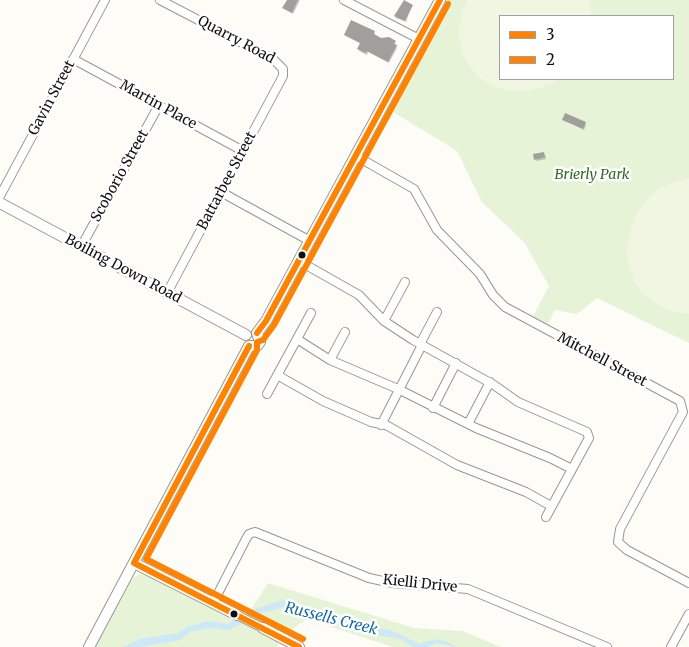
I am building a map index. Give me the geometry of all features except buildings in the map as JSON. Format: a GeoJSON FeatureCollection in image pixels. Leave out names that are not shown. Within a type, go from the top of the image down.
{"type":"FeatureCollection","features":[{"type":"Feature","properties":{"kind":"street","name":"Gavin Street"},"geometry":{"type":"LineString","coordinates":[[0,196],[104,0]]}},
{"type":"Feature","properties":{"kind":"street","name":"Quarry Road"},"geometry":{"type":"LineString","coordinates":[[160,0],[273,59],[283,69]]}},
{"type":"Feature","properties":{"kind":"street"},"geometry":{"type":"LineString","coordinates":[[344,0],[419,39]]}},
{"type":"Feature","properties":{"kind":"street"},"geometry":{"type":"LineString","coordinates":[[257,333],[266,321],[299,261],[440,0]]}},
{"type":"Feature","properties":{"kind":"street","name":"Martin Place"},"geometry":{"type":"LineString","coordinates":[[73,59],[243,151]]}},
{"type":"Feature","properties":{"kind":"street","name":"Battarbee Street"},"geometry":{"type":"LineString","coordinates":[[167,293],[283,76],[283,69]]}},
{"type":"Feature","properties":{"kind":"street","name":"Scoborio Street"},"geometry":{"type":"LineString","coordinates":[[81,247],[158,105]]}},
{"type":"Feature","properties":{"kind":"street","name":"Mitchell Street"},"geometry":{"type":"LineString","coordinates":[[356,156],[414,189],[437,230],[480,274],[493,295],[505,307],[680,401],[683,412],[620,529],[618,542],[627,550],[689,583]]}},
{"type":"Feature","properties":{"kind":"street"},"geometry":{"type":"LineString","coordinates":[[221,192],[310,240]]}},
{"type":"Feature","properties":{"kind":"street","name":"Boiling Down Road"},"geometry":{"type":"LineString","coordinates":[[0,203],[246,335]]}},
{"type":"Feature","properties":{"kind":"street"},"geometry":{"type":"LineString","coordinates":[[299,261],[359,295],[384,321],[490,382],[518,402],[587,432],[589,438],[546,517]]}},
{"type":"Feature","properties":{"kind":"street"},"geometry":{"type":"LineString","coordinates":[[384,321],[404,282]]}},
{"type":"Feature","properties":{"kind":"street"},"geometry":{"type":"LineString","coordinates":[[381,425],[437,312]]}},
{"type":"Feature","properties":{"kind":"street"},"geometry":{"type":"LineString","coordinates":[[267,394],[311,313]]}},
{"type":"Feature","properties":{"kind":"street"},"geometry":{"type":"LineString","coordinates":[[249,346],[246,342],[246,335],[250,332],[257,333]]}},
{"type":"Feature","properties":{"kind":"street"},"geometry":{"type":"LineString","coordinates":[[330,360],[345,332]]}},
{"type":"Feature","properties":{"kind":"street"},"geometry":{"type":"LineString","coordinates":[[249,346],[257,346],[260,342],[257,333]]}},
{"type":"Feature","properties":{"kind":"street"},"geometry":{"type":"LineString","coordinates":[[297,339],[330,360],[468,424],[572,469]]}},
{"type":"Feature","properties":{"kind":"street"},"geometry":{"type":"LineString","coordinates":[[89,647],[249,346]]}},
{"type":"Feature","properties":{"kind":"street"},"geometry":{"type":"LineString","coordinates":[[433,408],[456,363]]}},
{"type":"Feature","properties":{"kind":"street"},"geometry":{"type":"LineString","coordinates":[[278,374],[323,401],[391,428],[458,465],[520,489],[551,506]]}},
{"type":"Feature","properties":{"kind":"street"},"geometry":{"type":"LineString","coordinates":[[468,424],[490,382]]}},
{"type":"Feature","properties":{"kind":"street","name":"Kielli Drive"},"geometry":{"type":"LineString","coordinates":[[212,603],[249,534],[255,532],[369,578],[392,583],[468,589],[607,647]]}},
{"type":"Feature","properties":{"kind":"street"},"geometry":{"type":"LineString","coordinates":[[134,563],[299,647]]}},
{"type":"Feature","properties":{"kind":"street"},"geometry":{"type":"LineString","coordinates":[[672,647],[689,614]]}},
{"type":"Feature","properties":{"kind":"green space","name":"Brierly Park"},"geometry":{"type":"Polygon","coordinates":[[[448,0],[689,0],[689,343],[597,298],[577,314],[555,310],[545,330],[530,322],[549,286],[524,242],[482,202],[457,151],[390,110],[448,0]]]}},
{"type":"Feature","properties":{"kind":"green space"},"geometry":{"type":"Polygon","coordinates":[[[467,0],[589,0],[592,15],[499,15],[499,80],[557,80],[537,89],[515,91],[496,87],[480,77],[468,63],[461,45],[460,24],[467,0]]]}},
{"type":"Feature","properties":{"kind":"green space"},"geometry":{"type":"Polygon","coordinates":[[[689,179],[689,314],[660,306],[641,290],[630,269],[628,245],[633,222],[646,201],[664,186],[689,179]]]}},
{"type":"Feature","properties":{"kind":"green space"},"geometry":{"type":"Polygon","coordinates":[[[139,574],[148,575],[242,623],[268,583],[414,628],[462,631],[501,647],[393,647],[307,619],[284,635],[277,647],[94,647],[133,578],[139,574]]]}},
{"type":"Feature","properties":{"kind":"water","name":"Russells Creek"},"geometry":{"type":"Polygon","coordinates":[[[283,600],[360,626],[391,630],[420,644],[442,640],[455,647],[437,643],[427,647],[413,647],[401,639],[358,632],[283,607],[259,614],[229,630],[209,628],[190,632],[180,640],[140,647],[123,647],[140,639],[178,633],[187,627],[208,621],[227,624],[255,609],[283,600]]]}},
{"type":"Feature","properties":{"kind":"transit line","name":"3"},"geometry":{"type":"LineString","coordinates":[[257,333],[266,321],[440,0]]}},
{"type":"Feature","properties":{"kind":"transit line","name":"2"},"geometry":{"type":"LineString","coordinates":[[303,639],[146,559],[257,350],[257,342],[263,340],[274,325],[448,4]]}},
{"type":"Feature","properties":{"kind":"transit line","name":"3"},"geometry":{"type":"LineString","coordinates":[[134,563],[249,346]]}},
{"type":"Feature","properties":{"kind":"transit line","name":"3"},"geometry":{"type":"LineString","coordinates":[[134,563],[299,647]]}}]}
